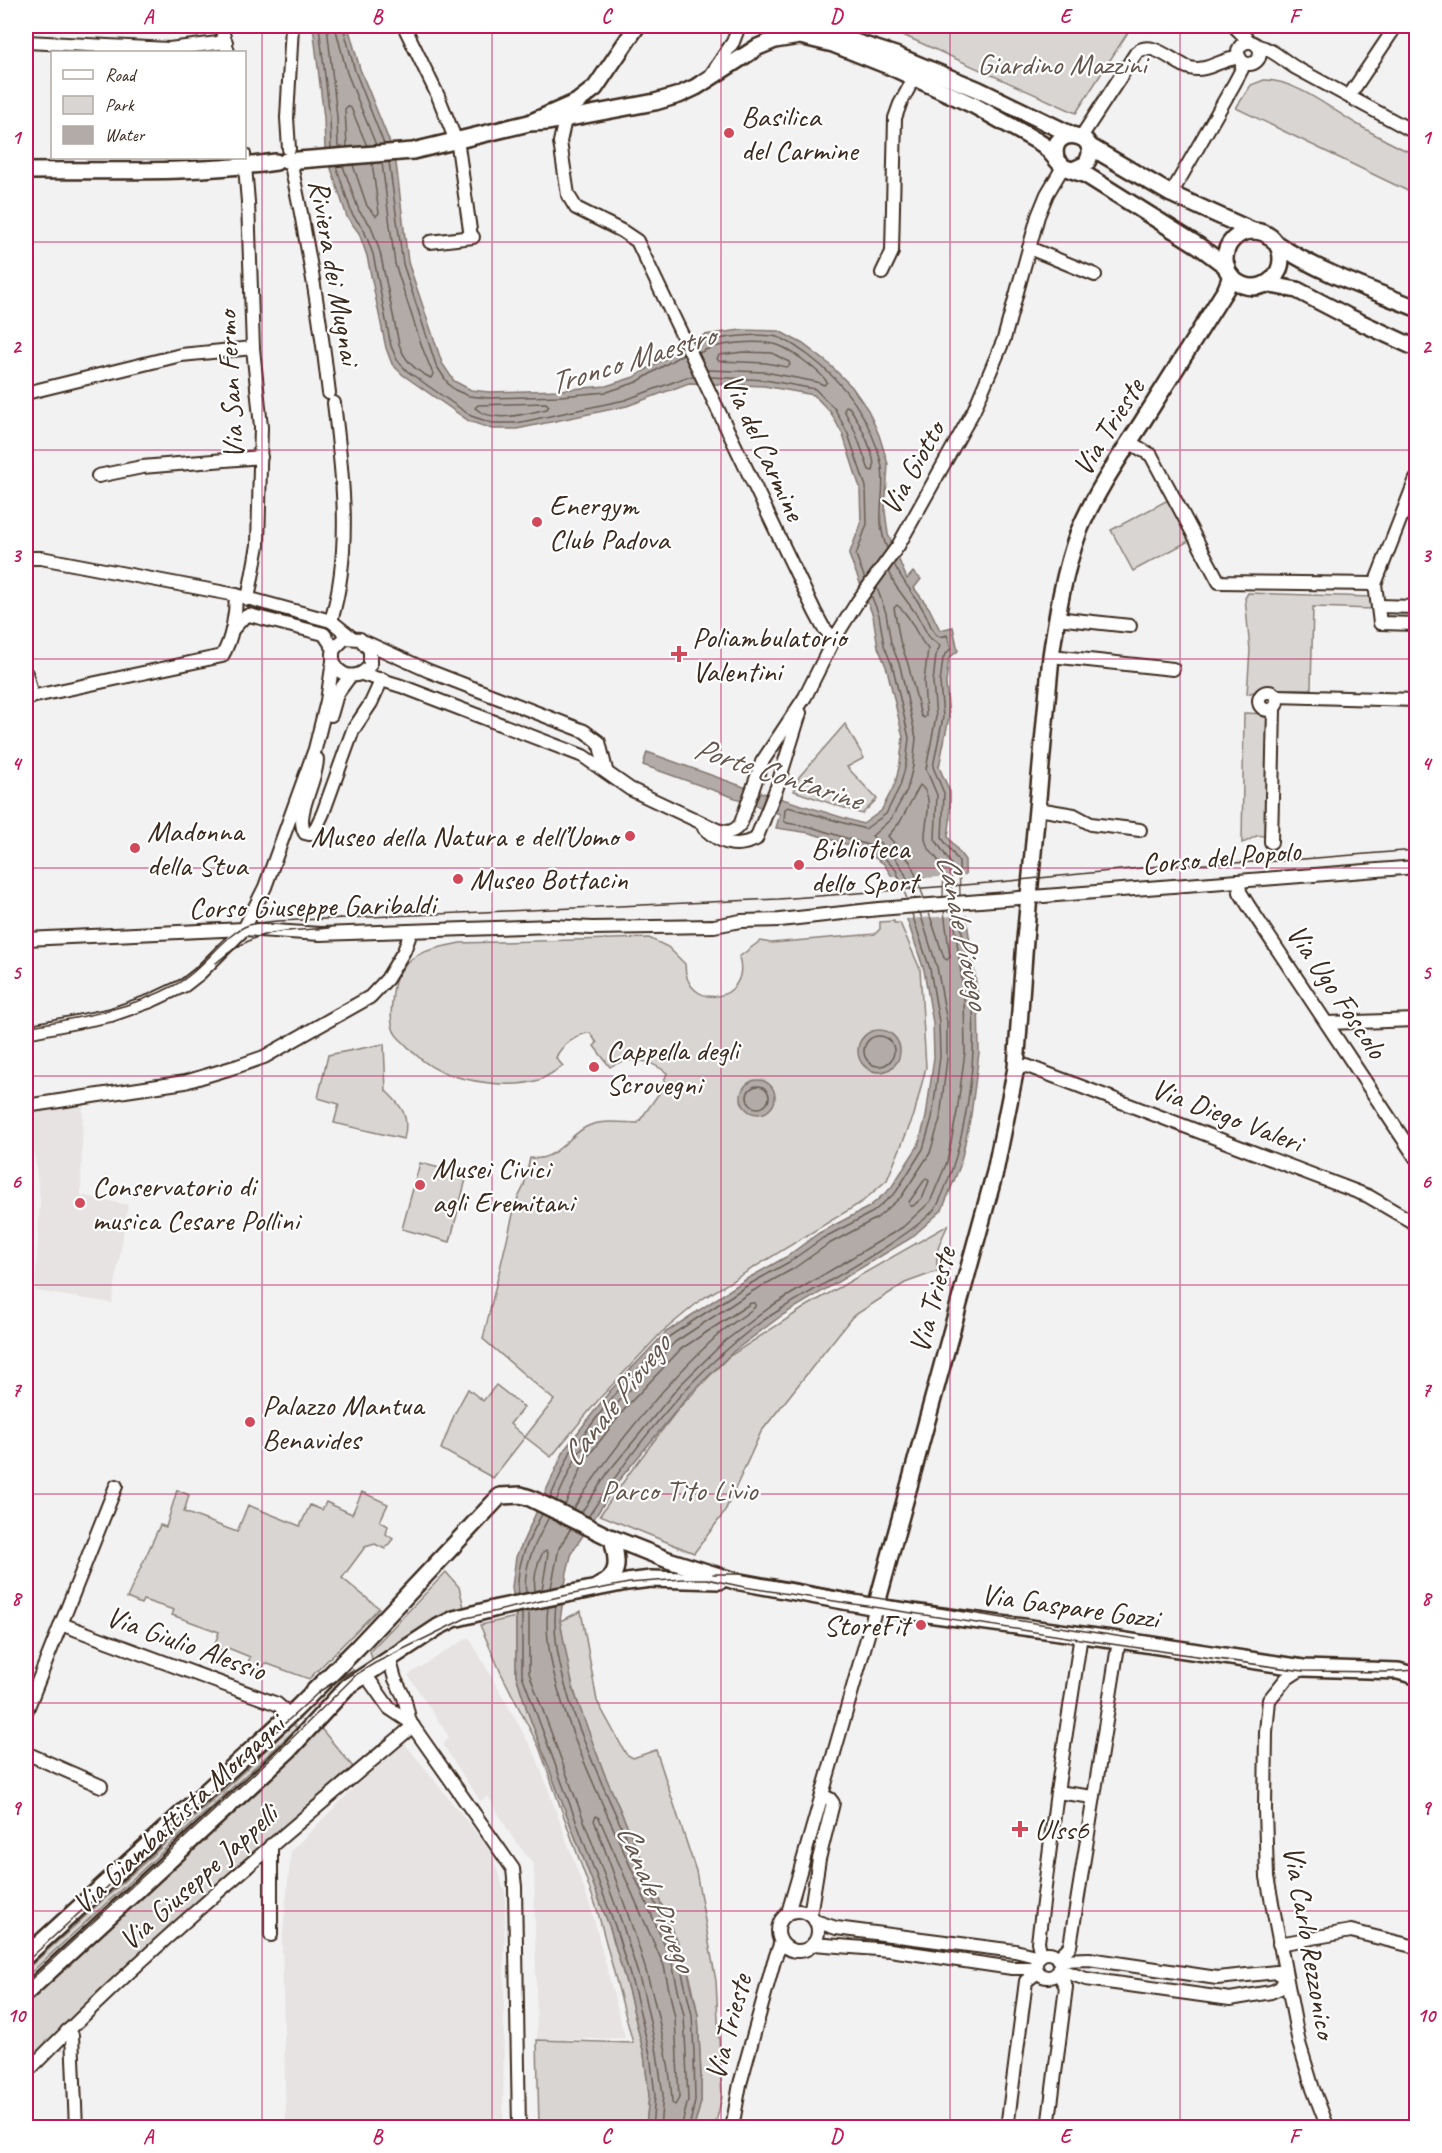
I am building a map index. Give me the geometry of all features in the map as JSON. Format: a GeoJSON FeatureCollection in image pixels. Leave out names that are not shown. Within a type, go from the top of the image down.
{"type":"FeatureCollection","features":[{"type":"Feature","properties":{"kind":"street"},"geometry":{"type":"LineString","coordinates":[[26,42],[169,49],[227,47],[221,26]]}},
{"type":"Feature","properties":{"kind":"street","name":"Riviera dei Mugnai"},"geometry":{"type":"LineString","coordinates":[[292,26],[285,158],[310,253],[344,478],[341,575],[337,602],[331,621]]}},
{"type":"Feature","properties":{"kind":"street"},"geometry":{"type":"LineString","coordinates":[[404,26],[438,96],[455,139],[472,237],[430,242]]}},
{"type":"Feature","properties":{"kind":"street"},"geometry":{"type":"LineString","coordinates":[[529,123],[577,102],[595,88],[637,26]]}},
{"type":"Feature","properties":{"kind":"street"},"geometry":{"type":"LineString","coordinates":[[710,76],[730,47],[739,26]]}},
{"type":"Feature","properties":{"kind":"street"},"geometry":{"type":"LineString","coordinates":[[1235,26],[1250,64],[1258,60],[1277,57]]}},
{"type":"Feature","properties":{"kind":"street"},"geometry":{"type":"LineString","coordinates":[[1349,96],[1396,26]]}},
{"type":"Feature","properties":{"kind":"street"},"geometry":{"type":"LineString","coordinates":[[26,171],[154,170],[246,160],[285,158],[311,160],[413,151],[455,139],[529,123],[565,119],[679,95],[696,87],[758,47],[802,31],[917,73],[978,90],[1081,139],[1171,194],[1238,226],[1268,235],[1278,245],[1304,262],[1416,308]]}},
{"type":"Feature","properties":{"kind":"street"},"geometry":{"type":"LineString","coordinates":[[1081,139],[1136,53],[1142,48],[1151,48],[1181,65],[1198,70],[1246,51],[1272,51],[1277,57],[1416,133]]}},
{"type":"Feature","properties":{"kind":"street"},"geometry":{"type":"LineString","coordinates":[[1171,194],[1242,69],[1246,51]]}},
{"type":"Feature","properties":{"kind":"street"},"geometry":{"type":"LineString","coordinates":[[917,73],[1045,146],[1064,165],[1086,174],[1198,246],[1229,272],[1238,283],[1247,287],[1266,284],[1297,290],[1416,348]]}},
{"type":"Feature","properties":{"kind":"street"},"geometry":{"type":"LineString","coordinates":[[882,273],[892,252],[895,118],[917,73]]}},
{"type":"Feature","properties":{"kind":"street"},"geometry":{"type":"LineString","coordinates":[[602,79],[604,99],[613,110]]}},
{"type":"Feature","properties":{"kind":"street"},"geometry":{"type":"LineString","coordinates":[[565,119],[577,102]]}},
{"type":"Feature","properties":{"kind":"street","name":"Via del Carmine"},"geometry":{"type":"LineString","coordinates":[[565,119],[560,142],[568,195],[576,208],[622,231],[636,241],[815,612],[823,627],[834,639]]}},
{"type":"Feature","properties":{"kind":"street"},"geometry":{"type":"LineString","coordinates":[[1067,135],[1081,139],[1089,156],[1086,164],[1064,165],[1055,153],[1058,142],[1067,135]]}},
{"type":"Feature","properties":{"kind":"street","name":"Via San Fermo"},"geometry":{"type":"LineString","coordinates":[[246,160],[253,348],[259,397],[261,457],[258,545],[248,599]]}},
{"type":"Feature","properties":{"kind":"street","name":"Via Giotto"},"geometry":{"type":"LineString","coordinates":[[696,820],[727,833],[735,831],[741,824],[762,762],[805,697],[834,639],[898,546],[974,410],[994,366],[1047,194],[1064,165]]}},
{"type":"Feature","properties":{"kind":"street"},"geometry":{"type":"LineString","coordinates":[[1229,272],[1225,257],[1228,247],[1234,238],[1253,231]]}},
{"type":"Feature","properties":{"kind":"street"},"geometry":{"type":"LineString","coordinates":[[1266,284],[1278,272],[1281,263],[1278,245]]}},
{"type":"Feature","properties":{"kind":"street"},"geometry":{"type":"LineString","coordinates":[[1029,248],[1095,275]]}},
{"type":"Feature","properties":{"kind":"street","name":"Via Trieste"},"geometry":{"type":"LineString","coordinates":[[813,1944],[799,1951],[789,1949],[781,1942],[778,1926],[788,1913],[876,1607],[995,1172],[1016,1068],[1051,656],[1056,618],[1068,565],[1080,529],[1107,478],[1226,289],[1229,272]]}},
{"type":"Feature","properties":{"kind":"street"},"geometry":{"type":"LineString","coordinates":[[26,393],[181,355],[253,348]]}},
{"type":"Feature","properties":{"kind":"street"},"geometry":{"type":"LineString","coordinates":[[1129,442],[1151,455],[1219,582],[1375,584]]}},
{"type":"Feature","properties":{"kind":"street"},"geometry":{"type":"LineString","coordinates":[[98,476],[142,467],[261,457]]}},
{"type":"Feature","properties":{"kind":"street"},"geometry":{"type":"LineString","coordinates":[[1416,479],[1375,584],[1380,622],[1416,624]]}},
{"type":"Feature","properties":{"kind":"street"},"geometry":{"type":"LineString","coordinates":[[26,558],[40,558],[236,595],[331,621],[351,637],[429,671],[584,731],[599,742],[606,770]]}},
{"type":"Feature","properties":{"kind":"street"},"geometry":{"type":"LineString","coordinates":[[26,673],[29,697],[222,656],[226,649],[236,609],[236,595]]}},
{"type":"Feature","properties":{"kind":"street"},"geometry":{"type":"LineString","coordinates":[[1378,606],[1416,607]]}},
{"type":"Feature","properties":{"kind":"street"},"geometry":{"type":"LineString","coordinates":[[230,634],[243,618],[249,615],[324,634],[339,671],[382,679],[583,756],[630,789],[696,820]]}},
{"type":"Feature","properties":{"kind":"street"},"geometry":{"type":"LineString","coordinates":[[1056,618],[1130,626]]}},
{"type":"Feature","properties":{"kind":"street"},"geometry":{"type":"LineString","coordinates":[[26,1032],[111,1015],[151,1001],[185,985],[244,929],[265,887],[315,749],[327,701],[334,655],[342,640],[351,637]]}},
{"type":"Feature","properties":{"kind":"street"},"geometry":{"type":"LineString","coordinates":[[365,642],[370,650],[371,659],[368,667],[356,675],[337,694],[323,738],[315,749],[317,762],[315,777],[301,823],[306,833],[314,832],[353,730],[371,703],[382,679]]}},
{"type":"Feature","properties":{"kind":"street"},"geometry":{"type":"LineString","coordinates":[[1051,656],[1173,669]]}},
{"type":"Feature","properties":{"kind":"street","name":"Via Giotto"},"geometry":{"type":"LineString","coordinates":[[696,820],[726,844],[747,843],[756,839],[783,770],[805,697]]}},
{"type":"Feature","properties":{"kind":"street"},"geometry":{"type":"LineString","coordinates":[[1271,843],[1275,703],[1416,700]]}},
{"type":"Feature","properties":{"kind":"street"},"geometry":{"type":"LineString","coordinates":[[1038,809],[1074,815],[1091,824],[1140,830]]}},
{"type":"Feature","properties":{"kind":"street","name":"Corso del Popolo"},"geometry":{"type":"LineString","coordinates":[[1029,897],[1416,867]]}},
{"type":"Feature","properties":{"kind":"street","name":"Via Ugo Foscolo"},"geometry":{"type":"LineString","coordinates":[[1239,881],[1240,892],[1248,906],[1416,1158]]}},
{"type":"Feature","properties":{"kind":"street","name":"Corso Giuseppe Garibaldi"},"geometry":{"type":"LineString","coordinates":[[26,939],[244,929],[320,934],[552,927],[714,926],[741,921],[780,920],[879,909],[1029,897]]}},
{"type":"Feature","properties":{"kind":"street"},"geometry":{"type":"LineString","coordinates":[[26,1106],[185,1082],[264,1057],[370,997],[387,979],[404,951],[411,932]]}},
{"type":"Feature","properties":{"kind":"street"},"geometry":{"type":"LineString","coordinates":[[1327,1023],[1416,1020]]}},
{"type":"Feature","properties":{"kind":"street","name":"Via Diego Valeri"},"geometry":{"type":"LineString","coordinates":[[1016,1068],[1027,1066],[1368,1196],[1416,1224]]}},
{"type":"Feature","properties":{"kind":"street"},"geometry":{"type":"LineString","coordinates":[[26,1712],[116,1486]]}},
{"type":"Feature","properties":{"kind":"street","name":"Via Gaspare Gozzi"},"geometry":{"type":"LineString","coordinates":[[500,1496],[520,1495],[530,1498],[609,1537],[668,1560],[735,1581],[876,1607],[1303,1668],[1398,1671],[1416,1676]]}},
{"type":"Feature","properties":{"kind":"street","name":"Via Giambattista Morgagni"},"geometry":{"type":"LineString","coordinates":[[26,1956],[290,1715],[357,1648],[500,1496]]}},
{"type":"Feature","properties":{"kind":"street"},"geometry":{"type":"LineString","coordinates":[[593,1588],[608,1582],[614,1573],[616,1553],[609,1537]]}},
{"type":"Feature","properties":{"kind":"street","name":"Via Gaspare Gozzi"},"geometry":{"type":"LineString","coordinates":[[497,1608],[593,1588],[651,1579],[735,1581]]}},
{"type":"Feature","properties":{"kind":"street","name":"Via Giambattista Morgagni"},"geometry":{"type":"LineString","coordinates":[[26,1993],[289,1750],[347,1687],[438,1627],[454,1619],[497,1608]]}},
{"type":"Feature","properties":{"kind":"street","name":"Via Giulio Alessio"},"geometry":{"type":"LineString","coordinates":[[61,1624],[277,1704],[290,1715]]}},
{"type":"Feature","properties":{"kind":"street"},"geometry":{"type":"LineString","coordinates":[[1081,1635],[1057,1792],[1038,1942],[1038,1963],[1042,1976],[1051,1977],[1070,1946],[1119,1640]]}},
{"type":"Feature","properties":{"kind":"street"},"geometry":{"type":"LineString","coordinates":[[357,1648],[357,1659],[388,1708],[411,1724]]}},
{"type":"Feature","properties":{"kind":"street"},"geometry":{"type":"LineString","coordinates":[[389,1658],[395,1679],[404,1697],[411,1724],[462,1800],[513,1869],[519,2127]]}},
{"type":"Feature","properties":{"kind":"street","name":"Via Gaspare Gozzi"},"geometry":{"type":"LineString","coordinates":[[1398,1671],[1416,1666]]}},
{"type":"Feature","properties":{"kind":"street","name":"Via Carlo Rezzonico"},"geometry":{"type":"LineString","coordinates":[[1303,1668],[1286,1679],[1269,1700],[1266,1732],[1265,1814],[1267,1877],[1299,2043],[1328,2127]]}},
{"type":"Feature","properties":{"kind":"street","name":"Via Giuseppe Jappelli"},"geometry":{"type":"LineString","coordinates":[[26,2073],[67,2031],[271,1845],[411,1724]]}},
{"type":"Feature","properties":{"kind":"street"},"geometry":{"type":"LineString","coordinates":[[26,1753],[101,1786]]}},
{"type":"Feature","properties":{"kind":"street"},"geometry":{"type":"LineString","coordinates":[[1057,1792],[1093,1797]]}},
{"type":"Feature","properties":{"kind":"street"},"geometry":{"type":"LineString","coordinates":[[822,1795],[833,1803],[819,1859],[813,1918],[818,1933],[813,1944],[890,1950],[1012,1968],[1038,1963]]}},
{"type":"Feature","properties":{"kind":"street"},"geometry":{"type":"LineString","coordinates":[[271,1845],[271,1935]]}},
{"type":"Feature","properties":{"kind":"street"},"geometry":{"type":"LineString","coordinates":[[788,1913],[797,1911],[836,1928],[1015,1951],[1038,1963]]}},
{"type":"Feature","properties":{"kind":"street"},"geometry":{"type":"LineString","coordinates":[[1279,1944],[1351,1931],[1416,1947]]}},
{"type":"Feature","properties":{"kind":"street","name":"Via Trieste"},"geometry":{"type":"LineString","coordinates":[[732,2127],[740,2084],[781,1942]]}},
{"type":"Feature","properties":{"kind":"street"},"geometry":{"type":"LineString","coordinates":[[1007,2127],[1026,1981],[1038,1963],[1052,1953],[1059,1965],[1066,1987],[1048,2127]]}},
{"type":"Feature","properties":{"kind":"street"},"geometry":{"type":"LineString","coordinates":[[1089,1959],[1217,1978],[1276,1972],[1286,1978],[1280,1988],[1271,1992],[1230,1999],[1215,1999],[1086,1979],[1059,1965],[1089,1959]]}},
{"type":"Feature","properties":{"kind":"street"},"geometry":{"type":"LineString","coordinates":[[1215,1999],[1217,1978]]}},
{"type":"Feature","properties":{"kind":"street"},"geometry":{"type":"LineString","coordinates":[[67,2031],[72,2035],[76,2127]]}},
{"type":"Feature","properties":{"kind":"shaded area","name":"Conservatorio di musica Cesare Pollini"},"geometry":{"type":"Polygon","coordinates":[[[83,1104],[81,1195],[128,1205],[112,1303],[35,1291],[40,1201],[30,1115],[83,1104]]]}},
{"type":"Feature","properties":{"kind":"shaded area"},"geometry":{"type":"Polygon","coordinates":[[[469,1637],[536,1756],[591,1908],[625,2038],[537,2040],[534,1865],[512,1837],[488,1796],[480,1801],[443,1745],[449,1737],[408,1675],[469,1637]]]}},
{"type":"Feature","properties":{"kind":"shaded area"},"geometry":{"type":"Polygon","coordinates":[[[402,1740],[490,1850],[505,1892],[503,2127],[286,2128],[282,1943],[291,1851],[402,1740]]]}},
{"type":"Feature","properties":{"kind":"green space","name":"Giardino Mazzini"},"geometry":{"type":"Polygon","coordinates":[[[866,26],[927,26],[937,29],[977,26],[1132,26],[1076,113],[903,35],[866,26]]]}},
{"type":"Feature","properties":{"kind":"green space"},"geometry":{"type":"Polygon","coordinates":[[[1264,80],[1287,84],[1299,89],[1370,132],[1416,155],[1416,195],[1236,108],[1251,85],[1264,80]]]}},
{"type":"Feature","properties":{"kind":"green space"},"geometry":{"type":"Polygon","coordinates":[[[1168,500],[1189,541],[1133,571],[1111,530],[1168,500]]]}},
{"type":"Feature","properties":{"kind":"green space"},"geometry":{"type":"Polygon","coordinates":[[[1248,593],[1371,597],[1373,609],[1313,607],[1311,689],[1264,689],[1247,694],[1250,650],[1245,598],[1248,593]]]}},
{"type":"Feature","properties":{"kind":"green space"},"geometry":{"type":"Polygon","coordinates":[[[1244,713],[1269,714],[1268,838],[1260,835],[1242,843],[1244,713]]]}},
{"type":"Feature","properties":{"kind":"green space"},"geometry":{"type":"Polygon","coordinates":[[[845,724],[864,758],[847,767],[877,799],[862,814],[794,791],[799,777],[845,724]]]}},
{"type":"Feature","properties":{"kind":"green space"},"geometry":{"type":"Polygon","coordinates":[[[880,922],[900,923],[920,969],[926,1067],[914,1115],[887,1180],[862,1202],[702,1299],[661,1333],[600,1398],[551,1457],[525,1437],[554,1400],[483,1339],[516,1202],[524,1186],[530,1158],[539,1158],[553,1153],[579,1132],[592,1125],[605,1122],[638,1123],[660,1092],[667,1073],[647,1062],[632,1060],[610,1067],[594,1046],[597,1043],[590,1033],[580,1035],[565,1045],[556,1058],[563,1066],[548,1076],[528,1083],[489,1083],[440,1071],[416,1055],[393,1030],[391,1014],[393,990],[401,970],[414,957],[422,953],[460,943],[649,938],[668,947],[685,964],[688,980],[695,990],[706,995],[717,996],[728,992],[736,984],[740,973],[739,957],[760,941],[771,943],[875,934],[880,929],[880,922]]]}},
{"type":"Feature","properties":{"kind":"green space"},"geometry":{"type":"Polygon","coordinates":[[[384,1044],[386,1091],[403,1112],[406,1124],[404,1139],[334,1123],[339,1104],[318,1098],[328,1055],[384,1044]]]}},
{"type":"Feature","properties":{"kind":"green space"},"geometry":{"type":"Polygon","coordinates":[[[420,1163],[467,1175],[450,1242],[402,1229],[420,1163]]]}},
{"type":"Feature","properties":{"kind":"green space","name":"Parco Tito Livio"},"geometry":{"type":"Polygon","coordinates":[[[948,1225],[937,1253],[938,1271],[905,1283],[852,1317],[761,1432],[724,1513],[694,1553],[600,1515],[679,1408],[728,1357],[807,1306],[948,1225]]]}},
{"type":"Feature","properties":{"kind":"green space"},"geometry":{"type":"Polygon","coordinates":[[[496,1385],[524,1407],[510,1424],[525,1437],[493,1478],[441,1449],[455,1413],[468,1389],[483,1401],[496,1385]]]}},
{"type":"Feature","properties":{"kind":"green space"},"geometry":{"type":"Polygon","coordinates":[[[177,1490],[189,1495],[184,1512],[237,1532],[248,1505],[300,1526],[310,1505],[322,1510],[326,1502],[352,1514],[362,1492],[388,1504],[380,1521],[388,1526],[386,1534],[393,1539],[385,1549],[375,1544],[365,1547],[342,1578],[379,1608],[309,1679],[265,1663],[262,1670],[248,1664],[250,1657],[228,1648],[226,1652],[214,1647],[219,1632],[172,1615],[174,1610],[143,1600],[141,1604],[127,1598],[160,1525],[166,1527],[177,1490]]]}},
{"type":"Feature","properties":{"kind":"green space"},"geometry":{"type":"Polygon","coordinates":[[[446,1572],[459,1587],[464,1607],[437,1620],[381,1657],[372,1659],[370,1651],[446,1572]]]}},
{"type":"Feature","properties":{"kind":"green space"},"geometry":{"type":"Polygon","coordinates":[[[581,1611],[597,1701],[626,1754],[633,1758],[656,1750],[696,1871],[716,1981],[722,2097],[715,2127],[694,2127],[701,2102],[698,2015],[685,1959],[604,1773],[580,1711],[567,1665],[560,1621],[581,1611]]]}},
{"type":"Feature","properties":{"kind":"green space"},"geometry":{"type":"Polygon","coordinates":[[[516,1617],[516,1675],[528,1713],[610,1928],[629,1993],[644,2054],[649,2095],[646,2127],[539,2127],[537,2040],[633,2043],[597,1909],[539,1747],[501,1673],[480,1625],[516,1617]]]}},
{"type":"Feature","properties":{"kind":"green space"},"geometry":{"type":"Polygon","coordinates":[[[293,1724],[297,1728],[26,1977],[26,1970],[222,1792],[293,1724]]]}},
{"type":"Feature","properties":{"kind":"green space"},"geometry":{"type":"Polygon","coordinates":[[[318,1725],[353,1767],[236,1867],[82,2011],[26,2067],[26,1999],[318,1725]]]}},
{"type":"Feature","properties":{"kind":"water","name":"Canale Piovego"},"geometry":{"type":"Polygon","coordinates":[[[313,26],[348,26],[360,69],[396,163],[408,262],[442,363],[454,381],[471,390],[489,392],[606,386],[634,377],[704,335],[741,330],[779,331],[803,344],[828,363],[852,387],[868,410],[888,464],[885,511],[888,534],[907,579],[913,572],[921,579],[914,588],[929,608],[940,630],[953,627],[958,651],[949,658],[946,683],[949,717],[939,767],[950,792],[948,837],[965,860],[966,915],[978,996],[979,1053],[971,1115],[960,1166],[942,1210],[911,1238],[781,1316],[734,1351],[690,1394],[620,1479],[572,1552],[567,1572],[560,1621],[573,1689],[604,1773],[685,1959],[698,2015],[701,2102],[694,2127],[646,2127],[649,2095],[644,2054],[629,1993],[610,1928],[528,1713],[516,1675],[516,1617],[512,1587],[516,1557],[565,1449],[610,1391],[666,1332],[745,1280],[786,1257],[819,1233],[869,1207],[891,1188],[918,1146],[926,1117],[934,1057],[933,1023],[924,970],[893,878],[884,864],[871,855],[871,852],[810,833],[776,828],[780,814],[643,765],[647,752],[744,787],[863,824],[881,811],[895,784],[903,737],[887,669],[878,647],[873,616],[849,555],[861,523],[860,488],[843,435],[831,413],[814,395],[764,386],[689,383],[627,406],[517,429],[492,429],[469,421],[403,375],[392,364],[386,348],[367,256],[359,233],[347,217],[325,150],[324,118],[313,26]]]}},
{"type":"Feature","properties":{"kind":"water"},"geometry":{"type":"Polygon","coordinates":[[[879,1030],[894,1036],[900,1051],[894,1066],[879,1072],[864,1066],[858,1051],[864,1036],[879,1030]]]}},
{"type":"Feature","properties":{"kind":"water"},"geometry":{"type":"Polygon","coordinates":[[[758,1080],[770,1085],[775,1097],[770,1109],[758,1114],[746,1109],[741,1097],[746,1085],[758,1080]]]}},
{"type":"Feature","properties":{"kind":"pier"},"geometry":{"type":"Polygon","coordinates":[[[968,875],[969,915],[905,919],[889,877],[897,876],[897,880],[968,875]]]}},
{"type":"Feature","properties":{"kind":"tram line"},"geometry":{"type":"LineString","coordinates":[[26,1027],[102,1012],[157,994],[185,979],[240,929],[259,923],[779,899],[989,883],[1161,866],[1278,861],[1416,850]]}},
{"type":"Feature","properties":{"kind":"tram line"},"geometry":{"type":"LineString","coordinates":[[216,963],[231,951],[257,937],[283,931],[330,928]]}},
{"type":"Feature","properties":{"kind":"tram line"},"geometry":{"type":"LineString","coordinates":[[713,1574],[740,1574],[1136,1639]]}},
{"type":"Feature","properties":{"kind":"tram line"},"geometry":{"type":"LineString","coordinates":[[26,1984],[285,1745],[357,1674],[466,1618],[563,1596],[629,1583],[707,1579],[744,1587],[1118,1645],[1303,1671],[1416,1670]]}},
{"type":"Feature","properties":{"kind":"tram line"},"geometry":{"type":"LineString","coordinates":[[26,1962],[320,1691],[353,1670]]}},
{"type":"Feature","properties":{"kind":"place","name":"Basilica del Carmine"},"geometry":{"type":"Point","coordinates":[729,133]}},
{"type":"Feature","properties":{"kind":"place","name":"Energym Club Padova"},"geometry":{"type":"Point","coordinates":[537,522]}},
{"type":"Feature","properties":{"kind":"place","name":"Poliambulatorio Valentini"},"geometry":{"type":"Point","coordinates":[679,654]}},
{"type":"Feature","properties":{"kind":"place","name":"Museo della Natura e dell’Uomo"},"geometry":{"type":"Point","coordinates":[630,836]}},
{"type":"Feature","properties":{"kind":"place","name":"Madonna della Stua"},"geometry":{"type":"Point","coordinates":[135,848]}},
{"type":"Feature","properties":{"kind":"place","name":"Biblioteca dello Sport"},"geometry":{"type":"Point","coordinates":[799,865]}},
{"type":"Feature","properties":{"kind":"place","name":"Museo Bottacin"},"geometry":{"type":"Point","coordinates":[458,879]}},
{"type":"Feature","properties":{"kind":"place","name":"Cappella degli Scrovegni"},"geometry":{"type":"Point","coordinates":[594,1067]}},
{"type":"Feature","properties":{"kind":"place","name":"Musei Civici agli Eremitani"},"geometry":{"type":"Point","coordinates":[420,1185]}},
{"type":"Feature","properties":{"kind":"place","name":"Conservatorio di musica Cesare Pollini"},"geometry":{"type":"Point","coordinates":[80,1203]}},
{"type":"Feature","properties":{"kind":"place","name":"Palazzo Mantua Benavides"},"geometry":{"type":"Point","coordinates":[250,1422]}},
{"type":"Feature","properties":{"kind":"place","name":"StoreFit"},"geometry":{"type":"Point","coordinates":[921,1625]}},
{"type":"Feature","properties":{"kind":"place","name":"Ulss6"},"geometry":{"type":"Point","coordinates":[1020,1829]}},
{"type":"Feature","properties":{"kind":"water label","name":"Tronco Maestro"},"geometry":{"type":"Point","coordinates":[631,359]}},
{"type":"Feature","properties":{"kind":"water label","name":"Porte Contarine"},"geometry":{"type":"Point","coordinates":[778,773]}}]}
